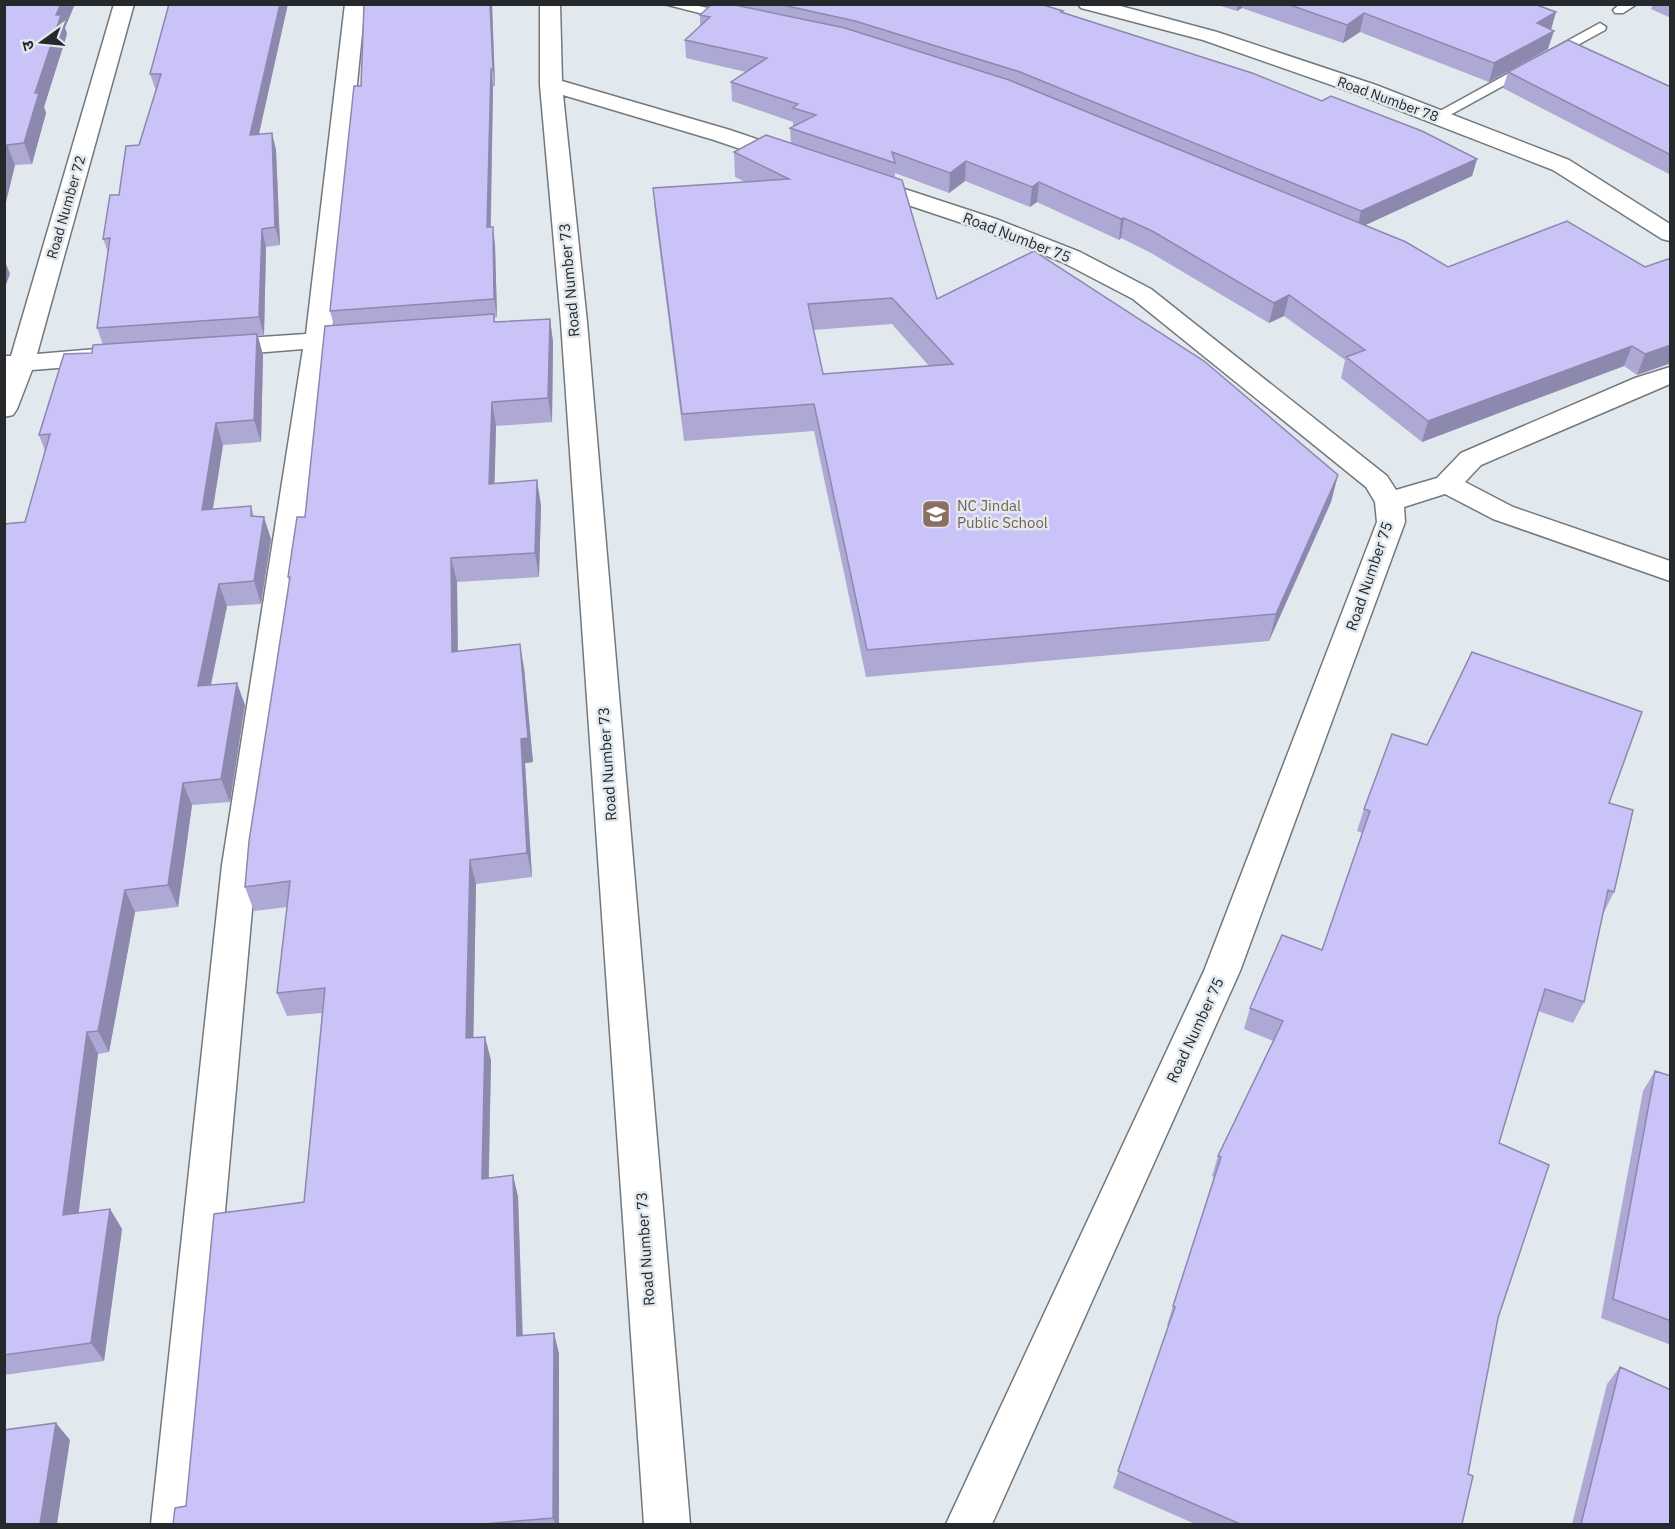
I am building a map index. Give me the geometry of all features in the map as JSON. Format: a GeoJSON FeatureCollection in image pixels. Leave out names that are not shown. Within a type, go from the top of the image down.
{"type":"FeatureCollection","features":[{"type":"Feature","properties":{"kind":"street","name":"Road Number 72"},"geometry":{"type":"LineString","coordinates":[[4,409],[13,363],[124,4]]}},
{"type":"Feature","properties":{"kind":"street"},"geometry":{"type":"LineString","coordinates":[[174,1524],[239,865],[318,341],[355,4]]}},
{"type":"Feature","properties":{"kind":"street","name":"Road Number 73"},"geometry":{"type":"LineString","coordinates":[[550,4],[551,85],[562,323],[667,1524]]}},
{"type":"Feature","properties":{"kind":"street","name":"Road Number 78"},"geometry":{"type":"LineString","coordinates":[[1088,4],[1209,36],[1368,90],[1561,165],[1671,234]]}},
{"type":"Feature","properties":{"kind":"street","name":"Road Number 75"},"geometry":{"type":"LineString","coordinates":[[551,85],[722,135],[988,224],[1071,256],[1142,294],[1377,482],[1389,502],[1391,522],[1222,971],[969,1524]]}},
{"type":"Feature","properties":{"kind":"street"},"geometry":{"type":"LineString","coordinates":[[188,350],[365,337]]}},
{"type":"Feature","properties":{"kind":"street"},"geometry":{"type":"LineString","coordinates":[[13,363],[128,355]]}},
{"type":"Feature","properties":{"kind":"street"},"geometry":{"type":"LineString","coordinates":[[1389,502],[1447,484],[1471,459],[1644,384],[1671,375]]}},
{"type":"Feature","properties":{"kind":"street"},"geometry":{"type":"LineString","coordinates":[[1447,484],[1503,513],[1671,571]]}},
{"type":"Feature","properties":{"kind":"lane"},"geometry":{"type":"LineString","coordinates":[[670,4],[748,21]]}},
{"type":"Feature","properties":{"kind":"lane"},"geometry":{"type":"LineString","coordinates":[[1436,117],[1600,27]]}},
{"type":"Feature","properties":{"kind":"building"},"geometry":{"type":"Polygon","coordinates":[[[4,4],[61,4],[56,15],[61,15],[35,93],[39,93],[24,143],[7,145],[4,157],[4,4]]]}},
{"type":"Feature","properties":{"kind":"building"},"geometry":{"type":"Polygon","coordinates":[[[169,4],[280,4],[250,135],[272,133],[275,227],[262,229],[259,317],[97,328],[110,238],[103,239],[110,195],[119,195],[126,146],[139,145],[161,74],[150,74],[169,4]]]}},
{"type":"Feature","properties":{"kind":"building"},"geometry":{"type":"Polygon","coordinates":[[[364,4],[490,4],[493,69],[491,69],[487,227],[493,227],[494,299],[330,311],[354,86],[361,86],[364,4]]]}},
{"type":"Feature","properties":{"kind":"building"},"geometry":{"type":"Polygon","coordinates":[[[712,4],[730,4],[845,28],[1009,80],[1406,242],[1448,267],[1567,221],[1645,267],[1671,258],[1671,345],[1645,354],[1632,346],[1428,421],[1346,357],[1365,350],[1289,295],[1274,303],[1154,232],[1124,218],[1121,219],[1039,182],[1032,187],[966,161],[950,173],[892,152],[895,163],[790,128],[816,115],[793,108],[798,104],[731,82],[767,58],[685,40],[710,17],[700,15],[712,4]]]}},
{"type":"Feature","properties":{"kind":"building"},"geometry":{"type":"Polygon","coordinates":[[[778,4],[1040,4],[1252,73],[1322,101],[1331,96],[1422,131],[1477,159],[1361,211],[1020,72],[855,21],[778,4]]]}},
{"type":"Feature","properties":{"kind":"building"},"geometry":{"type":"Polygon","coordinates":[[[1287,4],[1534,4],[1556,12],[1537,23],[1554,31],[1494,63],[1364,13],[1347,25],[1287,4]]]}},
{"type":"Feature","properties":{"kind":"building"},"geometry":{"type":"Polygon","coordinates":[[[1568,40],[1671,87],[1671,155],[1508,72],[1568,40]]]}},
{"type":"Feature","properties":{"kind":"building"},"geometry":{"type":"Polygon","coordinates":[[[766,135],[902,180],[937,299],[1034,251],[1204,361],[1338,475],[1276,614],[867,650],[814,404],[682,414],[653,188],[789,179],[734,152],[766,135]],[[892,298],[808,304],[823,374],[953,364],[892,298]]]}},
{"type":"Feature","properties":{"kind":"building"},"geometry":{"type":"Polygon","coordinates":[[[494,314],[494,322],[550,319],[548,398],[492,402],[489,484],[537,480],[535,553],[451,558],[452,652],[520,644],[528,738],[521,739],[527,853],[470,860],[466,1038],[485,1037],[482,1179],[513,1175],[517,1336],[554,1333],[553,1518],[483,1524],[173,1524],[175,1508],[186,1506],[214,1214],[304,1202],[325,988],[277,993],[290,881],[245,887],[249,841],[290,577],[288,577],[297,517],[305,517],[325,326],[494,314]]]}},
{"type":"Feature","properties":{"kind":"building"},"geometry":{"type":"Polygon","coordinates":[[[257,334],[254,420],[216,423],[202,510],[251,506],[251,516],[264,517],[254,581],[219,584],[198,686],[237,683],[221,779],[183,783],[168,885],[125,890],[98,1031],[87,1032],[63,1215],[110,1209],[91,1343],[4,1355],[4,524],[25,522],[50,434],[39,435],[64,354],[92,353],[93,345],[257,334]]]}},
{"type":"Feature","properties":{"kind":"building"},"geometry":{"type":"Polygon","coordinates":[[[1472,652],[1642,712],[1609,803],[1633,810],[1614,892],[1608,890],[1584,1002],[1545,989],[1499,1143],[1549,1165],[1498,1318],[1468,1474],[1473,1476],[1462,1524],[1240,1524],[1118,1471],[1175,1307],[1173,1306],[1221,1157],[1218,1156],[1283,1021],[1250,1008],[1282,935],[1322,950],[1370,811],[1364,809],[1392,734],[1427,745],[1472,652]]]}},
{"type":"Feature","properties":{"kind":"building"},"geometry":{"type":"Polygon","coordinates":[[[1655,1071],[1671,1076],[1671,1321],[1613,1299],[1655,1071]]]}},
{"type":"Feature","properties":{"kind":"building"},"geometry":{"type":"Polygon","coordinates":[[[1620,1367],[1671,1390],[1671,1524],[1581,1524],[1620,1367]]]}},
{"type":"Feature","properties":{"kind":"building"},"geometry":{"type":"Polygon","coordinates":[[[56,1423],[40,1524],[4,1524],[4,1430],[56,1423]]]}},
{"type":"Feature","properties":{"kind":"place","name":"NC Jindal Public School"},"geometry":{"type":"Point","coordinates":[936,514]}}]}
